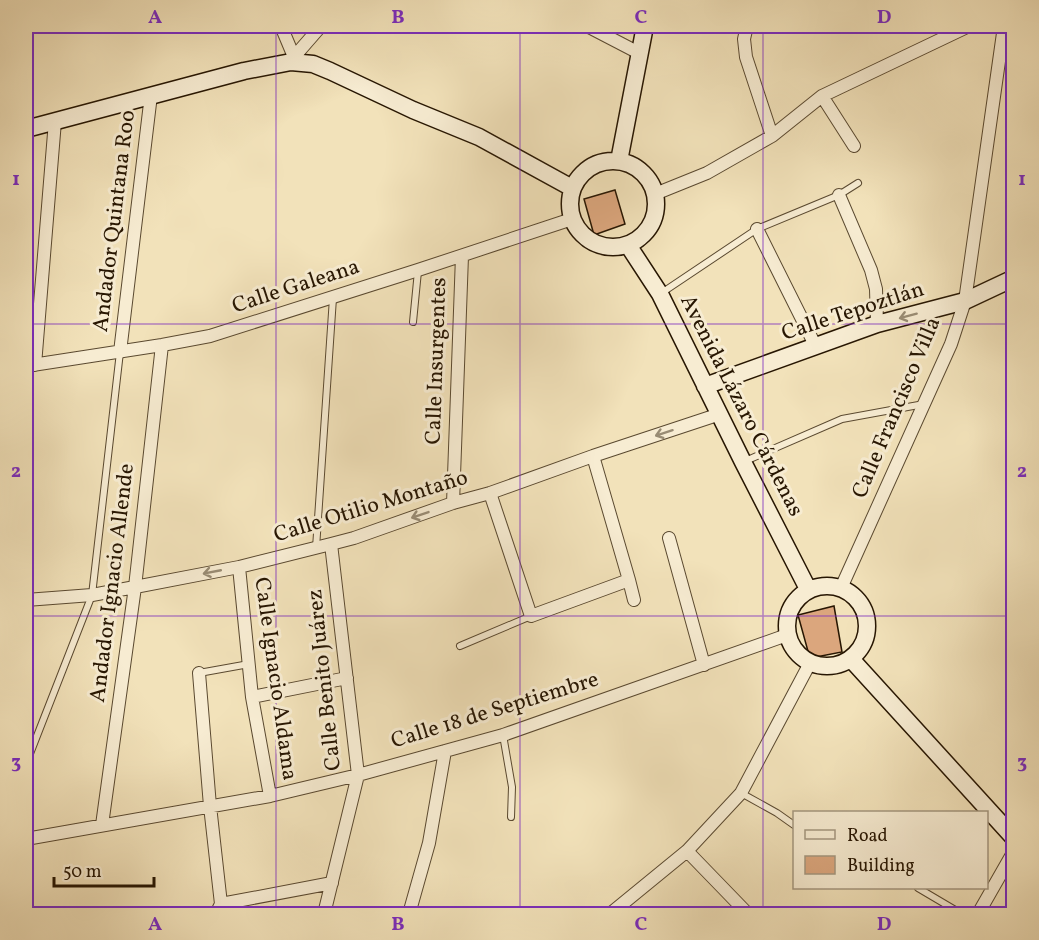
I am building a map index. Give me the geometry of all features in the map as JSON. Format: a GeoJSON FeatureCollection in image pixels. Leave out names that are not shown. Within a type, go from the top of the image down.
{"type":"FeatureCollection","features":[{"type":"Feature","properties":{"kind":"street"},"geometry":{"type":"LineString","coordinates":[[281,26],[293,59]]}},
{"type":"Feature","properties":{"kind":"street"},"geometry":{"type":"LineString","coordinates":[[293,59],[321,26]]}},
{"type":"Feature","properties":{"kind":"street"},"geometry":{"type":"LineString","coordinates":[[587,26],[639,53]]}},
{"type":"Feature","properties":{"kind":"street"},"geometry":{"type":"LineString","coordinates":[[619,161],[645,26]]}},
{"type":"Feature","properties":{"kind":"street"},"geometry":{"type":"LineString","coordinates":[[747,26],[744,39],[746,57],[772,136]]}},
{"type":"Feature","properties":{"kind":"street"},"geometry":{"type":"LineString","coordinates":[[655,194],[707,173],[772,136],[822,96],[969,26]]}},
{"type":"Feature","properties":{"kind":"street","name":"Calle Francisco Villa"},"geometry":{"type":"LineString","coordinates":[[841,588],[951,344],[965,302],[1004,26]]}},
{"type":"Feature","properties":{"kind":"street"},"geometry":{"type":"LineString","coordinates":[[26,129],[293,59],[330,70],[413,110],[478,137],[572,188]]}},
{"type":"Feature","properties":{"kind":"street","name":"Andador Quintana Roo"},"geometry":{"type":"LineString","coordinates":[[120,352],[151,95]]}},
{"type":"Feature","properties":{"kind":"street"},"geometry":{"type":"LineString","coordinates":[[822,96],[854,146]]}},
{"type":"Feature","properties":{"kind":"street"},"geometry":{"type":"LineString","coordinates":[[30,366],[55,120]]}},
{"type":"Feature","properties":{"kind":"street"},"geometry":{"type":"LineString","coordinates":[[605,161],[619,161],[629,164],[646,176],[655,194],[656,206],[654,219],[639,239],[628,245],[614,248],[601,246],[588,240],[578,231],[569,208],[569,198],[580,175],[591,166],[605,161]]}},
{"type":"Feature","properties":{"kind":"street"},"geometry":{"type":"LineString","coordinates":[[839,195],[871,270],[876,289],[877,324]]}},
{"type":"Feature","properties":{"kind":"street","name":"Calle Galeana"},"geometry":{"type":"LineString","coordinates":[[30,366],[210,336],[572,219]]}},
{"type":"Feature","properties":{"kind":"street"},"geometry":{"type":"LineString","coordinates":[[758,229],[816,347]]}},
{"type":"Feature","properties":{"kind":"street","name":"Avenida Lázaro Cárdenas"},"geometry":{"type":"LineString","coordinates":[[628,245],[660,294],[808,589]]}},
{"type":"Feature","properties":{"kind":"street","name":"Calle Insurgentes"},"geometry":{"type":"LineString","coordinates":[[453,503],[462,256]]}},
{"type":"Feature","properties":{"kind":"street","name":"Calle Tepoztlán"},"geometry":{"type":"LineString","coordinates":[[705,386],[877,324],[965,302],[1014,278]]}},
{"type":"Feature","properties":{"kind":"street","name":"Andador Ignacio Allende"},"geometry":{"type":"LineString","coordinates":[[102,825],[135,587],[162,345]]}},
{"type":"Feature","properties":{"kind":"street","name":"Calle Otilio Montaño"},"geometry":{"type":"LineString","coordinates":[[26,600],[92,595],[135,587],[239,567],[354,538],[720,414]]}},
{"type":"Feature","properties":{"kind":"street"},"geometry":{"type":"LineString","coordinates":[[593,456],[633,600]]}},
{"type":"Feature","properties":{"kind":"street"},"geometry":{"type":"LineString","coordinates":[[490,493],[531,616],[629,580]]}},
{"type":"Feature","properties":{"kind":"street"},"geometry":{"type":"LineString","coordinates":[[669,538],[704,665]]}},
{"type":"Feature","properties":{"kind":"street","name":"Calle Benito Juárez"},"geometry":{"type":"LineString","coordinates":[[324,915],[358,776],[331,544]]}},
{"type":"Feature","properties":{"kind":"street","name":"Calle Ignacio Aldama"},"geometry":{"type":"LineString","coordinates":[[239,567],[252,697],[270,796]]}},
{"type":"Feature","properties":{"kind":"street"},"geometry":{"type":"LineString","coordinates":[[830,585],[841,588],[851,593],[864,610],[867,631],[864,642],[851,659],[842,664],[820,666],[810,663],[799,656],[787,635],[786,621],[790,609],[797,597],[808,589],[830,585]]}},
{"type":"Feature","properties":{"kind":"street","name":"Calle 18 de Septiembre"},"geometry":{"type":"LineString","coordinates":[[26,839],[270,796],[358,776],[503,735],[787,635]]}},
{"type":"Feature","properties":{"kind":"street"},"geometry":{"type":"LineString","coordinates":[[851,659],[1014,838]]}},
{"type":"Feature","properties":{"kind":"street"},"geometry":{"type":"LineString","coordinates":[[610,915],[687,851],[741,793],[810,663]]}},
{"type":"Feature","properties":{"kind":"street"},"geometry":{"type":"LineString","coordinates":[[200,673],[219,909],[332,883]]}},
{"type":"Feature","properties":{"kind":"street"},"geometry":{"type":"LineString","coordinates":[[252,697],[347,678]]}},
{"type":"Feature","properties":{"kind":"street"},"geometry":{"type":"LineString","coordinates":[[409,915],[429,843],[445,751]]}},
{"type":"Feature","properties":{"kind":"street"},"geometry":{"type":"LineString","coordinates":[[687,851],[748,915]]}},
{"type":"Feature","properties":{"kind":"street"},"geometry":{"type":"LineString","coordinates":[[978,915],[1014,851]]}},
{"type":"Feature","properties":{"kind":"lane"},"geometry":{"type":"LineString","coordinates":[[660,294],[758,229],[839,195],[858,183]]}},
{"type":"Feature","properties":{"kind":"lane"},"geometry":{"type":"LineString","coordinates":[[413,322],[418,270]]}},
{"type":"Feature","properties":{"kind":"lane"},"geometry":{"type":"LineString","coordinates":[[316,548],[334,297]]}},
{"type":"Feature","properties":{"kind":"lane"},"geometry":{"type":"LineString","coordinates":[[26,764],[92,595],[120,352]]}},
{"type":"Feature","properties":{"kind":"lane"},"geometry":{"type":"LineString","coordinates":[[743,462],[842,419],[924,404]]}},
{"type":"Feature","properties":{"kind":"lane"},"geometry":{"type":"LineString","coordinates":[[460,646],[531,616]]}},
{"type":"Feature","properties":{"kind":"lane"},"geometry":{"type":"LineString","coordinates":[[200,673],[249,664]]}},
{"type":"Feature","properties":{"kind":"lane"},"geometry":{"type":"LineString","coordinates":[[503,735],[512,787],[511,817]]}},
{"type":"Feature","properties":{"kind":"lane"},"geometry":{"type":"LineString","coordinates":[[741,793],[793,824]]}},
{"type":"Feature","properties":{"kind":"lane"},"geometry":{"type":"LineString","coordinates":[[920,889],[962,915]]}},
{"type":"Feature","properties":{"kind":"building"},"geometry":{"type":"Polygon","coordinates":[[[615,190],[625,224],[594,235],[584,199],[615,190]]]}},
{"type":"Feature","properties":{"kind":"building"},"geometry":{"type":"Polygon","coordinates":[[[834,606],[842,652],[816,657],[809,655],[798,615],[834,606]]]}}]}
